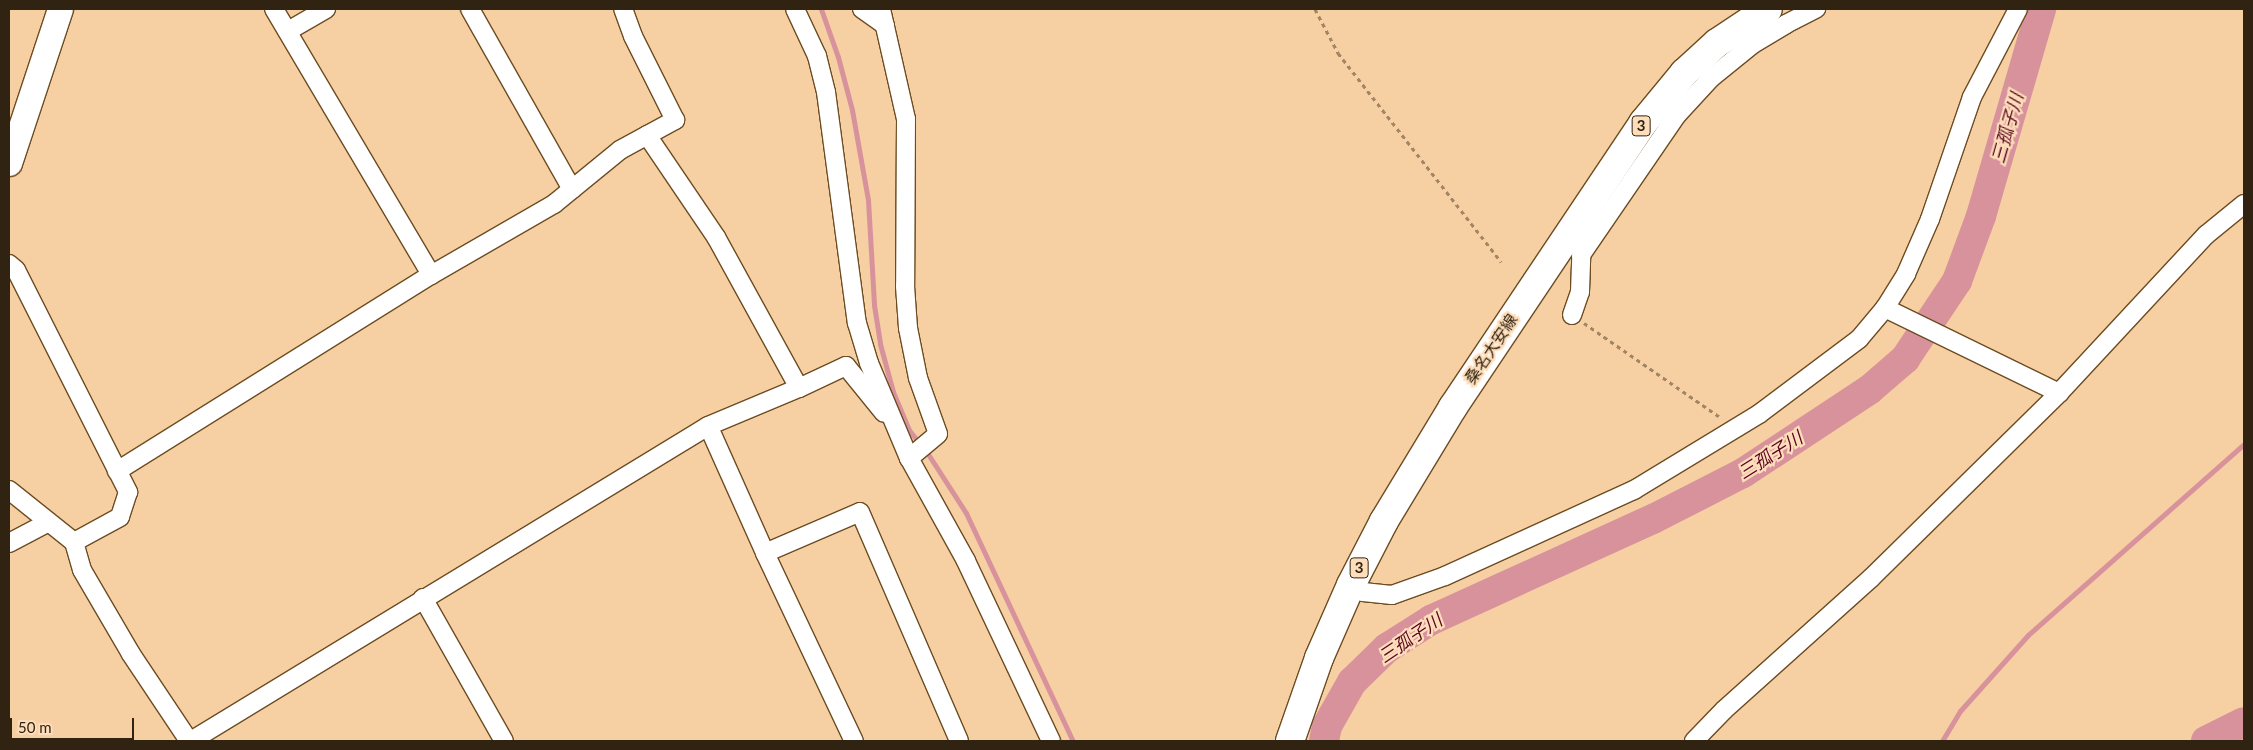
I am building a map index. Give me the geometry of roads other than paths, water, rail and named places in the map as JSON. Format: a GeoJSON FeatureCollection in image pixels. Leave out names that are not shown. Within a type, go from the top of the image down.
{"type":"FeatureCollection","features":[{"type":"Feature","properties":{"kind":"main road","name":"桑名大安線"},"geometry":{"type":"LineString","coordinates":[[1290,741],[1319,658],[1350,586],[1384,521],[1453,407],[1643,123],[1684,72],[1717,43],[1768,9]]}},
{"type":"Feature","properties":{"kind":"street"},"geometry":{"type":"LineString","coordinates":[[9,163],[60,9]]}},
{"type":"Feature","properties":{"kind":"street"},"geometry":{"type":"LineString","coordinates":[[274,9],[432,274]]}},
{"type":"Feature","properties":{"kind":"street"},"geometry":{"type":"LineString","coordinates":[[288,32],[326,9]]}},
{"type":"Feature","properties":{"kind":"street"},"geometry":{"type":"LineString","coordinates":[[470,9],[572,189]]}},
{"type":"Feature","properties":{"kind":"street"},"geometry":{"type":"LineString","coordinates":[[117,471],[432,274],[554,204],[620,150],[675,120],[632,36],[623,9]]}},
{"type":"Feature","properties":{"kind":"street"},"geometry":{"type":"LineString","coordinates":[[795,9],[816,56],[826,92],[857,323],[869,363],[896,428],[912,455],[966,561],[1051,741]]}},
{"type":"Feature","properties":{"kind":"street"},"geometry":{"type":"LineString","coordinates":[[862,9],[883,17],[906,119],[905,286],[908,328],[918,378],[938,434],[912,455]]}},
{"type":"Feature","properties":{"kind":"street"},"geometry":{"type":"LineString","coordinates":[[1572,315],[1580,292],[1581,256],[1677,115],[1711,78],[1752,44],[1816,9]]}},
{"type":"Feature","properties":{"kind":"street"},"geometry":{"type":"LineString","coordinates":[[1350,586],[1363,592],[1392,595],[1445,576],[1634,490],[1735,428],[1786,394],[1860,339],[1890,310],[1930,219],[1972,97],[2018,9]]}},
{"type":"Feature","properties":{"kind":"street"},"geometry":{"type":"LineString","coordinates":[[647,134],[716,237],[799,388]]}},
{"type":"Feature","properties":{"kind":"street"},"geometry":{"type":"LineString","coordinates":[[1694,741],[1724,710],[1870,578],[2059,393],[2206,235],[2244,204]]}},
{"type":"Feature","properties":{"kind":"street"},"geometry":{"type":"LineString","coordinates":[[9,264],[16,270],[128,492],[120,517],[74,542]]}},
{"type":"Feature","properties":{"kind":"street"},"geometry":{"type":"LineString","coordinates":[[1890,310],[1971,352],[2059,393]]}},
{"type":"Feature","properties":{"kind":"street"},"geometry":{"type":"LineString","coordinates":[[9,490],[74,542],[82,570],[131,654],[190,741],[708,426],[846,366],[896,428]]}},
{"type":"Feature","properties":{"kind":"street"},"geometry":{"type":"LineString","coordinates":[[711,432],[765,553],[854,741]]}},
{"type":"Feature","properties":{"kind":"street"},"geometry":{"type":"LineString","coordinates":[[765,553],[860,512],[952,739]]}},
{"type":"Feature","properties":{"kind":"street"},"geometry":{"type":"LineString","coordinates":[[9,544],[49,522]]}},
{"type":"Feature","properties":{"kind":"street"},"geometry":{"type":"LineString","coordinates":[[423,598],[504,741]]}},
{"type":"Feature","properties":{"kind":"waterway"},"geometry":{"type":"LineString","coordinates":[[821,9],[838,57],[852,110],[868,200],[874,305],[880,344],[893,392],[909,430],[928,454],[966,513],[1073,741]]}},
{"type":"Feature","properties":{"kind":"waterway","name":"三孤子川"},"geometry":{"type":"LineString","coordinates":[[1324,741],[1327,726],[1352,682],[1387,648],[1431,620],[1653,519],[1743,473],[1869,390],[1905,359],[1957,281],[1981,216],[2041,9]]}},
{"type":"Feature","properties":{"kind":"waterway"},"geometry":{"type":"LineString","coordinates":[[1942,741],[1960,711],[2028,635],[2243,445]]}},
{"type":"Feature","properties":{"kind":"waterway"},"geometry":{"type":"LineString","coordinates":[[2206,741],[2244,722]]}}]}
